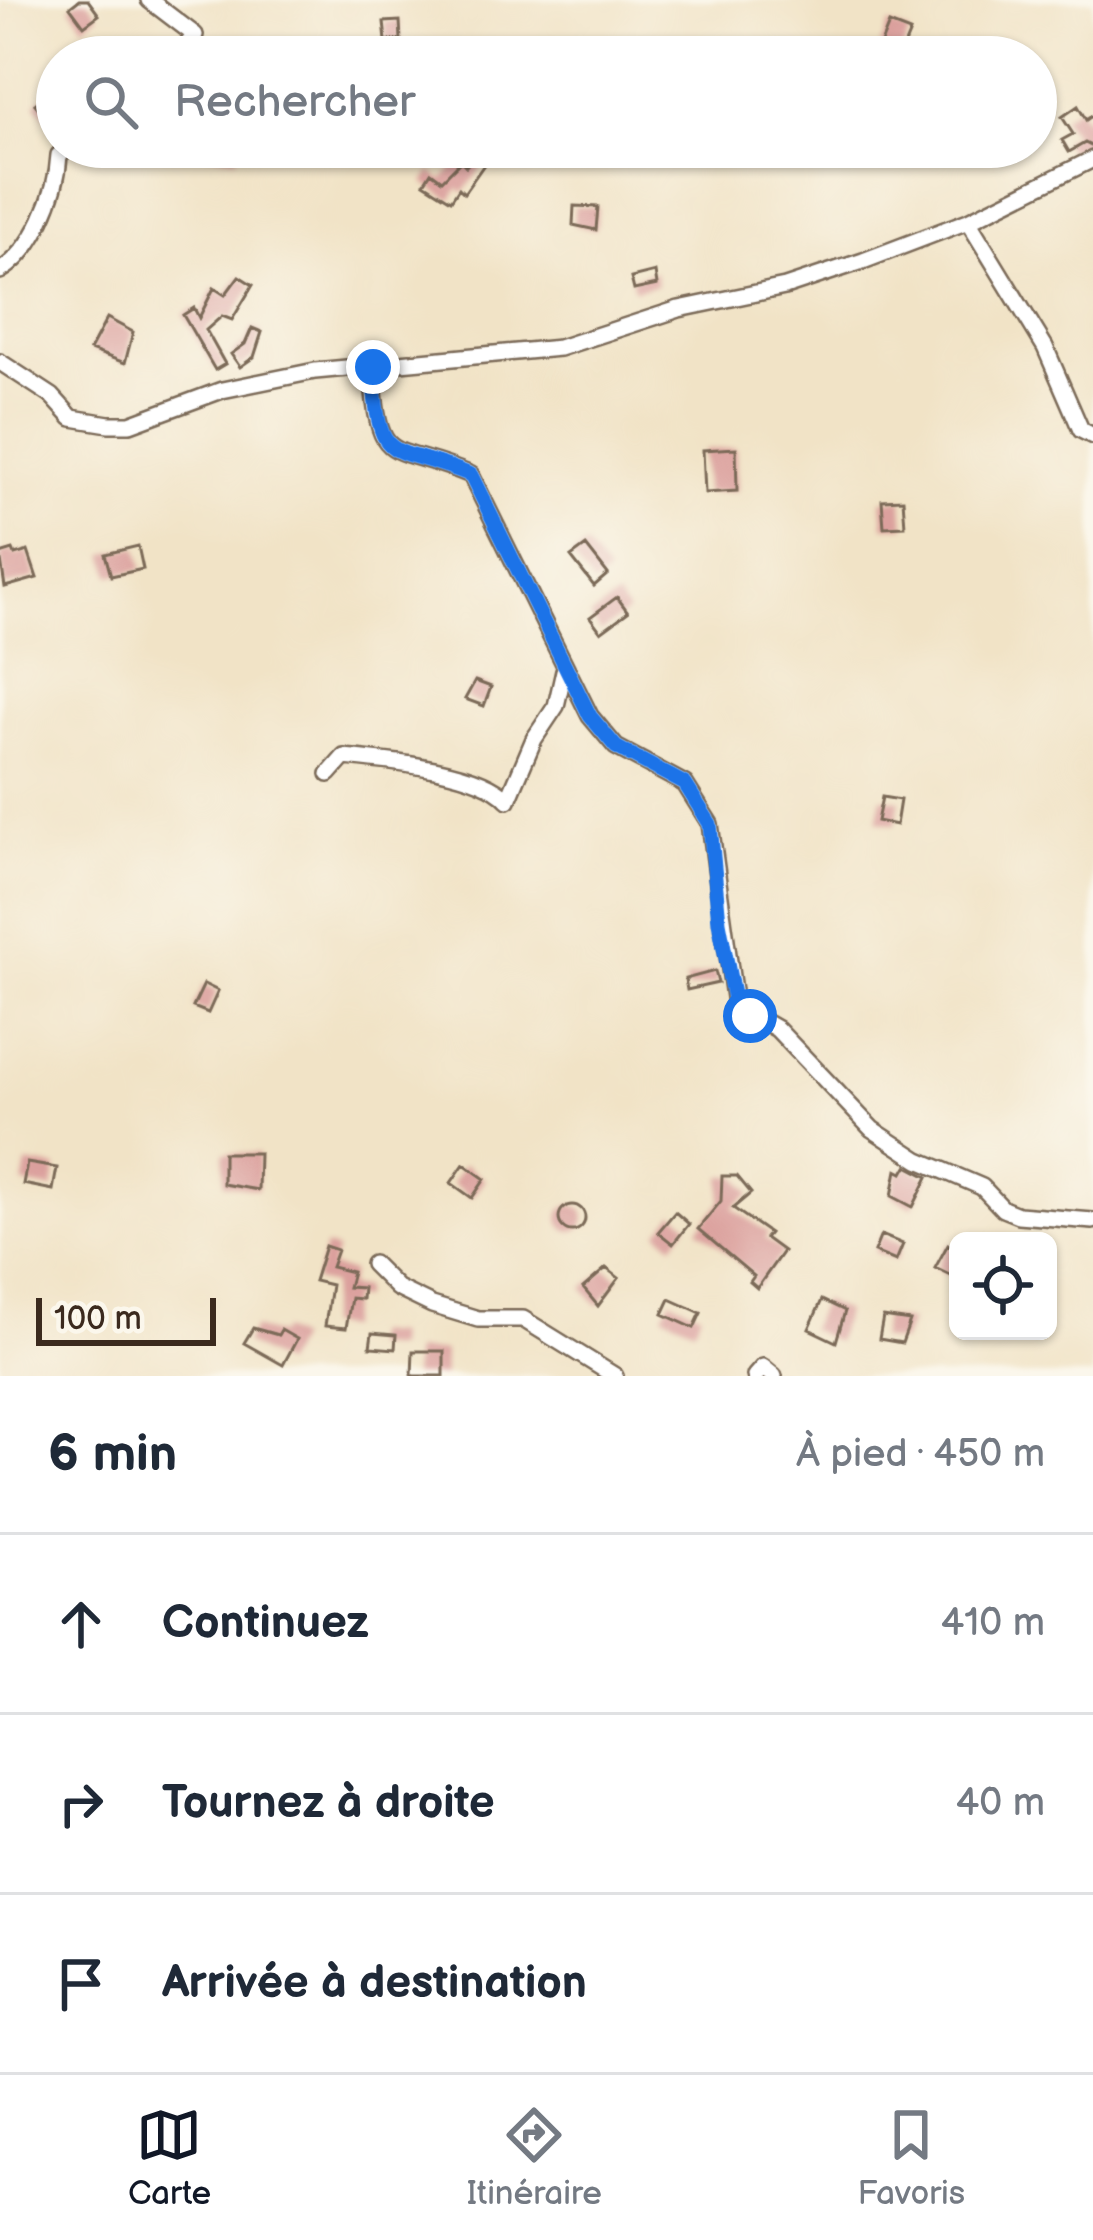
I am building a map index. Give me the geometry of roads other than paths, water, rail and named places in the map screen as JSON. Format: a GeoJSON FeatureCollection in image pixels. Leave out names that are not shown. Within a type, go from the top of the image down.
{"type":"FeatureCollection","features":[{"type":"Feature","properties":{"kind":"street"},"geometry":{"type":"LineString","coordinates":[[149,0],[193,36]]}},
{"type":"Feature","properties":{"kind":"street"},"geometry":{"type":"LineString","coordinates":[[0,362],[52,396],[73,418],[130,424],[222,390],[315,371],[559,348],[679,309],[785,287],[968,221],[1093,159]]}},
{"type":"Feature","properties":{"kind":"street"},"geometry":{"type":"LineString","coordinates":[[0,271],[18,257],[33,232],[57,168]]}},
{"type":"Feature","properties":{"kind":"street"},"geometry":{"type":"LineString","coordinates":[[968,221],[1045,347],[1081,430],[1093,436]]}},
{"type":"Feature","properties":{"kind":"street"},"geometry":{"type":"LineString","coordinates":[[373,367],[376,429],[386,444],[400,456],[440,462],[471,475],[488,499],[564,670],[616,747],[685,784],[710,824],[719,922],[735,1005],[777,1029],[872,1129],[920,1160],[982,1187],[1018,1215],[1093,1222]]}},
{"type":"Feature","properties":{"kind":"street"},"geometry":{"type":"LineString","coordinates":[[329,773],[344,757],[390,762],[496,786],[508,800],[534,739],[556,706],[564,670]]}},
{"type":"Feature","properties":{"kind":"street"},"geometry":{"type":"LineString","coordinates":[[373,1264],[397,1288],[432,1305],[478,1318],[524,1319],[615,1376]]}},
{"type":"Feature","properties":{"kind":"street"},"geometry":{"type":"LineString","coordinates":[[755,1376],[763,1367],[774,1376]]}}]}
